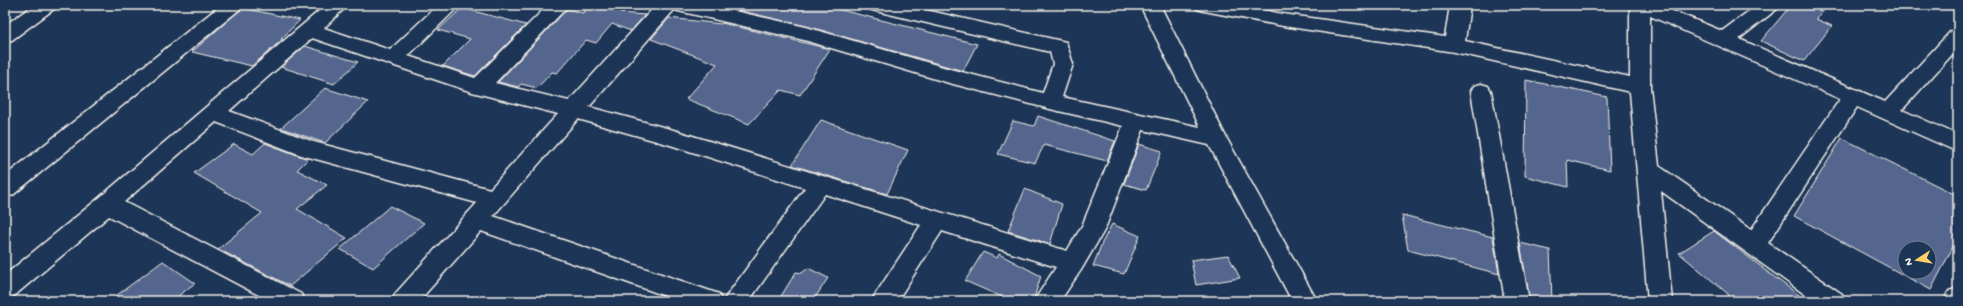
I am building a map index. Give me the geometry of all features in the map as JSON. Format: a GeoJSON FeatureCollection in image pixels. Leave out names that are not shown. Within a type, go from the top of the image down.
{"type":"FeatureCollection","features":[{"type":"Feature","properties":{"kind":"street"},"geometry":{"type":"LineString","coordinates":[[5,35],[47,5]]}},
{"type":"Feature","properties":{"kind":"street"},"geometry":{"type":"LineString","coordinates":[[5,189],[233,5]]}},
{"type":"Feature","properties":{"kind":"street"},"geometry":{"type":"LineString","coordinates":[[5,289],[107,204],[338,5]]}},
{"type":"Feature","properties":{"kind":"street"},"geometry":{"type":"LineString","coordinates":[[393,58],[450,5]]}},
{"type":"Feature","properties":{"kind":"street"},"geometry":{"type":"LineString","coordinates":[[479,87],[559,5]]}},
{"type":"Feature","properties":{"kind":"street"},"geometry":{"type":"LineString","coordinates":[[404,301],[667,5]]}},
{"type":"Feature","properties":{"kind":"street"},"geometry":{"type":"LineString","coordinates":[[680,5],[806,34],[949,76],[1050,102],[1216,139]]}},
{"type":"Feature","properties":{"kind":"street"},"geometry":{"type":"LineString","coordinates":[[876,5],[1059,47],[1063,64],[1050,102]]}},
{"type":"Feature","properties":{"kind":"street"},"geometry":{"type":"LineString","coordinates":[[1150,5],[1216,139],[1305,301]]}},
{"type":"Feature","properties":{"kind":"street"},"geometry":{"type":"LineString","coordinates":[[1204,5],[1286,13],[1454,45],[1640,87]]}},
{"type":"Feature","properties":{"kind":"street"},"geometry":{"type":"LineString","coordinates":[[1454,45],[1460,5]]}},
{"type":"Feature","properties":{"kind":"street"},"geometry":{"type":"LineString","coordinates":[[1660,301],[1640,87],[1640,5],[1786,66],[1852,98],[1958,144]]}},
{"type":"Feature","properties":{"kind":"street"},"geometry":{"type":"LineString","coordinates":[[1724,40],[1770,5]]}},
{"type":"Feature","properties":{"kind":"street"},"geometry":{"type":"LineString","coordinates":[[309,30],[479,87],[574,110],[670,137],[1073,263]]}},
{"type":"Feature","properties":{"kind":"street"},"geometry":{"type":"LineString","coordinates":[[1887,113],[1954,47]]}},
{"type":"Feature","properties":{"kind":"street"},"geometry":{"type":"LineString","coordinates":[[1481,90],[1517,301]]}},
{"type":"Feature","properties":{"kind":"street"},"geometry":{"type":"LineString","coordinates":[[1754,245],[1852,98]]}},
{"type":"Feature","properties":{"kind":"street"},"geometry":{"type":"LineString","coordinates":[[213,113],[309,148],[496,199]]}},
{"type":"Feature","properties":{"kind":"street"},"geometry":{"type":"LineString","coordinates":[[1046,301],[1073,263],[1093,229],[1135,122]]}},
{"type":"Feature","properties":{"kind":"street"},"geometry":{"type":"LineString","coordinates":[[1649,171],[1833,301]]}},
{"type":"Feature","properties":{"kind":"street"},"geometry":{"type":"LineString","coordinates":[[735,301],[820,184]]}},
{"type":"Feature","properties":{"kind":"street"},"geometry":{"type":"LineString","coordinates":[[107,204],[292,301]]}},
{"type":"Feature","properties":{"kind":"street"},"geometry":{"type":"LineString","coordinates":[[477,220],[710,301]]}},
{"type":"Feature","properties":{"kind":"street"},"geometry":{"type":"LineString","coordinates":[[883,301],[937,220]]}},
{"type":"Feature","properties":{"kind":"building"},"geometry":{"type":"Polygon","coordinates":[[[591,5],[627,5],[620,13],[645,15],[631,31],[612,24],[596,43],[586,40],[557,73],[552,72],[537,88],[521,84],[518,87],[498,82],[567,9],[583,13],[591,5]]]}},
{"type":"Feature","properties":{"kind":"building"},"geometry":{"type":"Polygon","coordinates":[[[736,5],[821,5],[977,44],[963,71],[806,26],[732,9],[736,5]]]}},
{"type":"Feature","properties":{"kind":"building"},"geometry":{"type":"Polygon","coordinates":[[[1791,5],[1827,5],[1816,19],[1832,26],[1804,61],[1761,41],[1791,5]]]}},
{"type":"Feature","properties":{"kind":"building"},"geometry":{"type":"Polygon","coordinates":[[[242,8],[300,20],[281,39],[283,39],[252,66],[192,52],[242,8]]]}},
{"type":"Feature","properties":{"kind":"building"},"geometry":{"type":"Polygon","coordinates":[[[462,8],[526,25],[475,76],[443,66],[470,39],[438,30],[462,8]]]}},
{"type":"Feature","properties":{"kind":"building"},"geometry":{"type":"Polygon","coordinates":[[[669,18],[722,23],[830,49],[800,95],[781,90],[749,124],[686,99],[717,64],[651,39],[669,18]]]}},
{"type":"Feature","properties":{"kind":"building"},"geometry":{"type":"Polygon","coordinates":[[[305,46],[358,62],[334,84],[281,67],[305,46]]]}},
{"type":"Feature","properties":{"kind":"building"},"geometry":{"type":"Polygon","coordinates":[[[1526,80],[1607,97],[1610,170],[1567,160],[1568,187],[1525,176],[1526,80]]]}},
{"type":"Feature","properties":{"kind":"building"},"geometry":{"type":"Polygon","coordinates":[[[325,88],[368,102],[325,143],[281,128],[325,88]]]}},
{"type":"Feature","properties":{"kind":"building"},"geometry":{"type":"Polygon","coordinates":[[[1038,116],[1115,141],[1107,161],[1044,145],[1035,163],[998,154],[1013,121],[1034,126],[1038,116]]]}},
{"type":"Feature","properties":{"kind":"building"},"geometry":{"type":"Polygon","coordinates":[[[821,120],[908,150],[887,194],[792,165],[821,120]]]}},
{"type":"Feature","properties":{"kind":"building"},"geometry":{"type":"Polygon","coordinates":[[[1842,138],[1958,196],[1958,237],[1937,278],[1937,240],[1897,240],[1897,272],[1794,216],[1842,138]]]}},
{"type":"Feature","properties":{"kind":"building"},"geometry":{"type":"Polygon","coordinates":[[[265,143],[308,159],[297,170],[327,185],[297,209],[347,238],[290,286],[218,249],[262,213],[194,173],[234,144],[253,154],[265,143]]]}},
{"type":"Feature","properties":{"kind":"building"},"geometry":{"type":"Polygon","coordinates":[[[1139,144],[1162,151],[1146,190],[1124,184],[1139,144]]]}},
{"type":"Feature","properties":{"kind":"building"},"geometry":{"type":"Polygon","coordinates":[[[1025,189],[1062,204],[1050,244],[1008,231],[1025,189]]]}},
{"type":"Feature","properties":{"kind":"building"},"geometry":{"type":"Polygon","coordinates":[[[390,206],[424,223],[373,268],[340,249],[390,206]]]}},
{"type":"Feature","properties":{"kind":"building"},"geometry":{"type":"Polygon","coordinates":[[[1402,215],[1493,237],[1499,274],[1408,250],[1402,215]]]}},
{"type":"Feature","properties":{"kind":"building"},"geometry":{"type":"Polygon","coordinates":[[[1112,224],[1140,236],[1124,274],[1093,266],[1102,243],[1112,224]]]}},
{"type":"Feature","properties":{"kind":"building"},"geometry":{"type":"Polygon","coordinates":[[[1714,231],[1807,301],[1730,301],[1728,294],[1679,253],[1714,231]]]}},
{"type":"Feature","properties":{"kind":"building"},"geometry":{"type":"Polygon","coordinates":[[[1520,243],[1550,250],[1552,301],[1530,301],[1520,243]]]}},
{"type":"Feature","properties":{"kind":"building"},"geometry":{"type":"Polygon","coordinates":[[[983,252],[997,258],[999,254],[1041,276],[1033,301],[1011,301],[965,281],[983,252]]]}},
{"type":"Feature","properties":{"kind":"building"},"geometry":{"type":"Polygon","coordinates":[[[1228,255],[1240,278],[1196,285],[1191,260],[1228,255]]]}},
{"type":"Feature","properties":{"kind":"building"},"geometry":{"type":"Polygon","coordinates":[[[163,261],[195,283],[172,301],[109,301],[163,261]]]}},
{"type":"Feature","properties":{"kind":"building"},"geometry":{"type":"Polygon","coordinates":[[[808,268],[828,278],[813,301],[778,301],[796,272],[802,273],[808,268]]]}},
{"type":"Feature","properties":{"kind":"building"},"geometry":{"type":"Polygon","coordinates":[[[1912,280],[1936,280],[1931,290],[1912,280]]]}}]}
